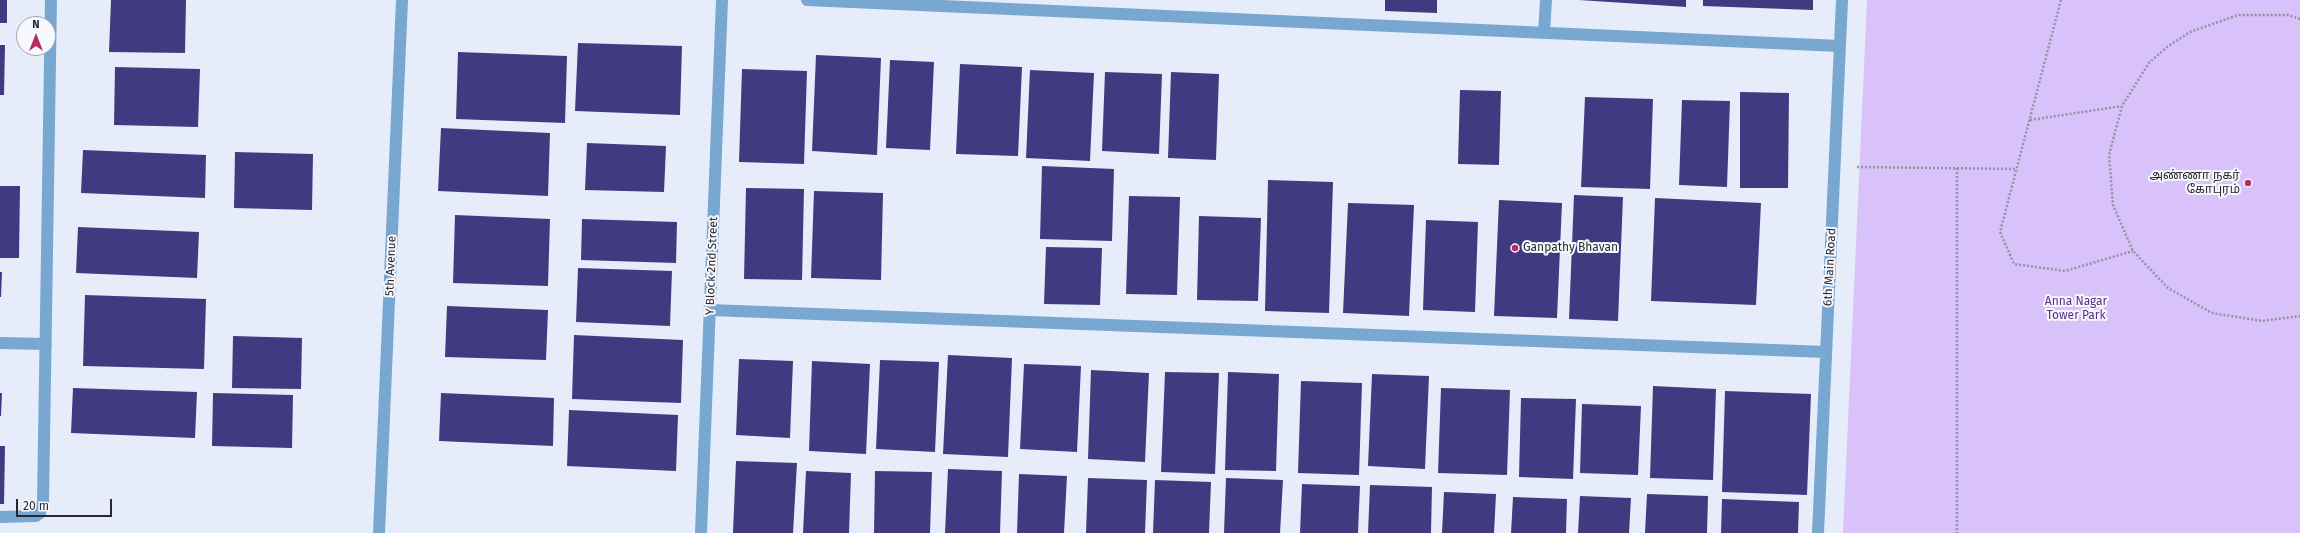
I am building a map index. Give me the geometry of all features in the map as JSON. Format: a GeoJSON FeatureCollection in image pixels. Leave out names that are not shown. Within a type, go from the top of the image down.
{"type":"FeatureCollection","features":[{"type":"Feature","properties":{"kind":"street"},"geometry":{"type":"LineString","coordinates":[[0,516],[30,518],[40,513],[42,508],[51,0]]}},
{"type":"Feature","properties":{"kind":"street","name":"5th Avenue"},"geometry":{"type":"LineString","coordinates":[[379,533],[402,0]]}},
{"type":"Feature","properties":{"kind":"street","name":"Y Block 2nd Street"},"geometry":{"type":"LineString","coordinates":[[701,533],[722,0]]}},
{"type":"Feature","properties":{"kind":"street"},"geometry":{"type":"LineString","coordinates":[[807,0],[1840,46]]}},
{"type":"Feature","properties":{"kind":"street"},"geometry":{"type":"LineString","coordinates":[[1544,32],[1546,0]]}},
{"type":"Feature","properties":{"kind":"street","name":"6th Main Road"},"geometry":{"type":"LineString","coordinates":[[1818,533],[1842,0]]}},
{"type":"Feature","properties":{"kind":"street"},"geometry":{"type":"LineString","coordinates":[[710,310],[1826,352]]}},
{"type":"Feature","properties":{"kind":"street"},"geometry":{"type":"LineString","coordinates":[[0,343],[46,344]]}},
{"type":"Feature","properties":{"kind":"path"},"geometry":{"type":"LineString","coordinates":[[2061,0],[2000,232],[2014,264],[2065,271],[2133,251]]}},
{"type":"Feature","properties":{"kind":"path"},"geometry":{"type":"LineString","coordinates":[[2300,19],[2288,15],[2238,16],[2190,32],[2167,47],[2149,63],[2122,106],[2109,155],[2113,205],[2133,251],[2168,288],[2212,313],[2262,321],[2300,316]]}},
{"type":"Feature","properties":{"kind":"path"},"geometry":{"type":"LineString","coordinates":[[2030,120],[2122,106]]}},
{"type":"Feature","properties":{"kind":"path"},"geometry":{"type":"LineString","coordinates":[[1834,166],[2017,169]]}},
{"type":"Feature","properties":{"kind":"path"},"geometry":{"type":"LineString","coordinates":[[1957,168],[1957,533]]}},
{"type":"Feature","properties":{"kind":"green space","name":"Anna Nagar Tower Park"},"geometry":{"type":"Polygon","coordinates":[[[1867,0],[2300,0],[2300,533],[1843,533],[1867,0]]]}},
{"type":"Feature","properties":{"kind":"building"},"geometry":{"type":"Polygon","coordinates":[[[0,0],[7,0],[7,23],[0,23],[0,0]]]}},
{"type":"Feature","properties":{"kind":"building"},"geometry":{"type":"Polygon","coordinates":[[[111,0],[186,0],[185,53],[109,52],[111,0]]]}},
{"type":"Feature","properties":{"kind":"building"},"geometry":{"type":"Polygon","coordinates":[[[1385,0],[1437,0],[1437,13],[1385,11],[1385,0]]]}},
{"type":"Feature","properties":{"kind":"building"},"geometry":{"type":"Polygon","coordinates":[[[1579,0],[1686,0],[1686,7],[1579,0]]]}},
{"type":"Feature","properties":{"kind":"building"},"geometry":{"type":"Polygon","coordinates":[[[1703,0],[1813,0],[1813,10],[1703,6],[1703,0]]]}},
{"type":"Feature","properties":{"kind":"building"},"geometry":{"type":"Polygon","coordinates":[[[578,43],[682,46],[680,115],[575,111],[578,43]]]}},
{"type":"Feature","properties":{"kind":"building"},"geometry":{"type":"Polygon","coordinates":[[[0,45],[5,45],[4,95],[0,95],[0,45]]]}},
{"type":"Feature","properties":{"kind":"building"},"geometry":{"type":"Polygon","coordinates":[[[458,52],[567,56],[565,123],[456,119],[458,52]]]}},
{"type":"Feature","properties":{"kind":"building"},"geometry":{"type":"Polygon","coordinates":[[[816,55],[881,58],[877,155],[812,151],[816,55]]]}},
{"type":"Feature","properties":{"kind":"building"},"geometry":{"type":"Polygon","coordinates":[[[890,60],[934,62],[930,150],[886,148],[890,60]]]}},
{"type":"Feature","properties":{"kind":"building"},"geometry":{"type":"Polygon","coordinates":[[[960,64],[1022,67],[1018,156],[956,154],[960,64]]]}},
{"type":"Feature","properties":{"kind":"building"},"geometry":{"type":"Polygon","coordinates":[[[115,67],[200,69],[198,127],[114,125],[115,67]]]}},
{"type":"Feature","properties":{"kind":"building"},"geometry":{"type":"Polygon","coordinates":[[[742,69],[807,71],[804,164],[739,162],[742,69]]]}},
{"type":"Feature","properties":{"kind":"building"},"geometry":{"type":"Polygon","coordinates":[[[1030,70],[1094,73],[1090,161],[1026,158],[1030,70]]]}},
{"type":"Feature","properties":{"kind":"building"},"geometry":{"type":"Polygon","coordinates":[[[1105,72],[1162,74],[1159,154],[1102,151],[1105,72]]]}},
{"type":"Feature","properties":{"kind":"building"},"geometry":{"type":"Polygon","coordinates":[[[1171,72],[1219,74],[1216,160],[1168,158],[1171,72]]]}},
{"type":"Feature","properties":{"kind":"building"},"geometry":{"type":"Polygon","coordinates":[[[1460,90],[1501,91],[1499,165],[1458,164],[1460,90]]]}},
{"type":"Feature","properties":{"kind":"building"},"geometry":{"type":"Polygon","coordinates":[[[1740,92],[1789,93],[1788,188],[1740,188],[1740,92]]]}},
{"type":"Feature","properties":{"kind":"building"},"geometry":{"type":"Polygon","coordinates":[[[1585,97],[1653,99],[1650,189],[1581,187],[1585,97]]]}},
{"type":"Feature","properties":{"kind":"building"},"geometry":{"type":"Polygon","coordinates":[[[1682,100],[1730,101],[1727,187],[1679,185],[1682,100]]]}},
{"type":"Feature","properties":{"kind":"building"},"geometry":{"type":"Polygon","coordinates":[[[441,128],[550,133],[548,196],[438,191],[441,128]]]}},
{"type":"Feature","properties":{"kind":"building"},"geometry":{"type":"Polygon","coordinates":[[[587,143],[666,146],[664,192],[585,190],[587,143]]]}},
{"type":"Feature","properties":{"kind":"building"},"geometry":{"type":"Polygon","coordinates":[[[83,150],[206,155],[205,198],[81,193],[83,150]]]}},
{"type":"Feature","properties":{"kind":"building"},"geometry":{"type":"Polygon","coordinates":[[[235,152],[313,154],[312,210],[234,208],[235,152]]]}},
{"type":"Feature","properties":{"kind":"building"},"geometry":{"type":"Polygon","coordinates":[[[1042,166],[1114,169],[1112,241],[1040,239],[1042,166]]]}},
{"type":"Feature","properties":{"kind":"building"},"geometry":{"type":"Polygon","coordinates":[[[1268,180],[1333,182],[1329,313],[1265,311],[1268,180]]]}},
{"type":"Feature","properties":{"kind":"building"},"geometry":{"type":"Polygon","coordinates":[[[0,186],[20,186],[19,258],[0,258],[0,186]]]}},
{"type":"Feature","properties":{"kind":"building"},"geometry":{"type":"Polygon","coordinates":[[[746,188],[804,189],[802,280],[744,279],[746,188]]]}},
{"type":"Feature","properties":{"kind":"building"},"geometry":{"type":"Polygon","coordinates":[[[814,191],[883,193],[881,280],[811,278],[814,191]]]}},
{"type":"Feature","properties":{"kind":"building"},"geometry":{"type":"Polygon","coordinates":[[[1574,195],[1623,197],[1618,321],[1569,319],[1574,195]]]}},
{"type":"Feature","properties":{"kind":"building"},"geometry":{"type":"Polygon","coordinates":[[[1129,196],[1180,197],[1177,295],[1126,294],[1129,196]]]}},
{"type":"Feature","properties":{"kind":"building"},"geometry":{"type":"Polygon","coordinates":[[[1655,198],[1761,203],[1756,305],[1651,301],[1655,198]]]}},
{"type":"Feature","properties":{"kind":"building"},"geometry":{"type":"Polygon","coordinates":[[[1499,200],[1562,203],[1557,318],[1494,316],[1499,200]]]}},
{"type":"Feature","properties":{"kind":"building"},"geometry":{"type":"Polygon","coordinates":[[[1348,203],[1414,205],[1409,316],[1343,313],[1348,203]]]}},
{"type":"Feature","properties":{"kind":"building"},"geometry":{"type":"Polygon","coordinates":[[[455,215],[550,219],[548,286],[453,283],[455,215]]]}},
{"type":"Feature","properties":{"kind":"building"},"geometry":{"type":"Polygon","coordinates":[[[1199,216],[1261,218],[1258,301],[1197,300],[1199,216]]]}},
{"type":"Feature","properties":{"kind":"building"},"geometry":{"type":"Polygon","coordinates":[[[582,219],[677,222],[676,263],[581,260],[582,219]]]}},
{"type":"Feature","properties":{"kind":"building"},"geometry":{"type":"Polygon","coordinates":[[[1426,220],[1478,222],[1475,312],[1423,310],[1426,220]]]}},
{"type":"Feature","properties":{"kind":"building"},"geometry":{"type":"Polygon","coordinates":[[[78,227],[199,232],[197,278],[76,273],[78,227]]]}},
{"type":"Feature","properties":{"kind":"building"},"geometry":{"type":"Polygon","coordinates":[[[1046,247],[1102,248],[1100,305],[1044,304],[1046,247]]]}},
{"type":"Feature","properties":{"kind":"building"},"geometry":{"type":"Polygon","coordinates":[[[578,268],[672,271],[670,326],[576,322],[578,268]]]}},
{"type":"Feature","properties":{"kind":"building"},"geometry":{"type":"Polygon","coordinates":[[[0,272],[2,272],[1,297],[0,297],[0,272]]]}},
{"type":"Feature","properties":{"kind":"building"},"geometry":{"type":"Polygon","coordinates":[[[85,295],[206,299],[204,369],[83,366],[85,295]]]}},
{"type":"Feature","properties":{"kind":"building"},"geometry":{"type":"Polygon","coordinates":[[[447,306],[548,310],[546,360],[445,357],[447,306]]]}},
{"type":"Feature","properties":{"kind":"building"},"geometry":{"type":"Polygon","coordinates":[[[574,335],[683,340],[681,403],[572,399],[574,335]]]}},
{"type":"Feature","properties":{"kind":"building"},"geometry":{"type":"Polygon","coordinates":[[[233,336],[302,338],[301,389],[232,388],[233,336]]]}},
{"type":"Feature","properties":{"kind":"building"},"geometry":{"type":"Polygon","coordinates":[[[948,355],[1012,358],[1008,457],[943,454],[948,355]]]}},
{"type":"Feature","properties":{"kind":"building"},"geometry":{"type":"Polygon","coordinates":[[[739,359],[793,361],[790,438],[736,435],[739,359]]]}},
{"type":"Feature","properties":{"kind":"building"},"geometry":{"type":"Polygon","coordinates":[[[880,360],[939,362],[935,452],[876,449],[880,360]]]}},
{"type":"Feature","properties":{"kind":"building"},"geometry":{"type":"Polygon","coordinates":[[[812,361],[870,364],[866,454],[809,451],[812,361]]]}},
{"type":"Feature","properties":{"kind":"building"},"geometry":{"type":"Polygon","coordinates":[[[1024,364],[1081,366],[1077,452],[1020,449],[1024,364]]]}},
{"type":"Feature","properties":{"kind":"building"},"geometry":{"type":"Polygon","coordinates":[[[1091,370],[1149,373],[1145,462],[1088,459],[1091,370]]]}},
{"type":"Feature","properties":{"kind":"building"},"geometry":{"type":"Polygon","coordinates":[[[1165,372],[1219,373],[1215,474],[1161,472],[1165,372]]]}},
{"type":"Feature","properties":{"kind":"building"},"geometry":{"type":"Polygon","coordinates":[[[1228,372],[1279,374],[1276,471],[1225,470],[1228,372]]]}},
{"type":"Feature","properties":{"kind":"building"},"geometry":{"type":"Polygon","coordinates":[[[1372,374],[1429,376],[1425,469],[1368,466],[1372,374]]]}},
{"type":"Feature","properties":{"kind":"building"},"geometry":{"type":"Polygon","coordinates":[[[1301,381],[1362,383],[1359,475],[1298,473],[1301,381]]]}},
{"type":"Feature","properties":{"kind":"building"},"geometry":{"type":"Polygon","coordinates":[[[1653,386],[1716,389],[1713,480],[1650,478],[1653,386]]]}},
{"type":"Feature","properties":{"kind":"building"},"geometry":{"type":"Polygon","coordinates":[[[73,388],[197,392],[195,438],[71,433],[73,388]]]}},
{"type":"Feature","properties":{"kind":"building"},"geometry":{"type":"Polygon","coordinates":[[[1441,388],[1510,390],[1507,475],[1438,473],[1441,388]]]}},
{"type":"Feature","properties":{"kind":"building"},"geometry":{"type":"Polygon","coordinates":[[[1725,391],[1811,394],[1807,495],[1722,492],[1725,391]]]}},
{"type":"Feature","properties":{"kind":"building"},"geometry":{"type":"Polygon","coordinates":[[[0,393],[2,393],[1,416],[0,416],[0,393]]]}},
{"type":"Feature","properties":{"kind":"building"},"geometry":{"type":"Polygon","coordinates":[[[213,393],[293,395],[292,448],[212,446],[213,393]]]}},
{"type":"Feature","properties":{"kind":"building"},"geometry":{"type":"Polygon","coordinates":[[[441,393],[554,398],[553,446],[439,441],[441,393]]]}},
{"type":"Feature","properties":{"kind":"building"},"geometry":{"type":"Polygon","coordinates":[[[1521,398],[1576,399],[1573,479],[1519,477],[1521,398]]]}},
{"type":"Feature","properties":{"kind":"building"},"geometry":{"type":"Polygon","coordinates":[[[1582,404],[1641,406],[1638,475],[1580,473],[1582,404]]]}},
{"type":"Feature","properties":{"kind":"building"},"geometry":{"type":"Polygon","coordinates":[[[569,410],[678,415],[676,471],[567,466],[569,410]]]}},
{"type":"Feature","properties":{"kind":"building"},"geometry":{"type":"Polygon","coordinates":[[[0,446],[5,446],[4,504],[0,504],[0,446]]]}},
{"type":"Feature","properties":{"kind":"building"},"geometry":{"type":"Polygon","coordinates":[[[736,461],[797,463],[793,533],[733,533],[736,461]]]}},
{"type":"Feature","properties":{"kind":"building"},"geometry":{"type":"Polygon","coordinates":[[[948,469],[1002,471],[1000,533],[945,533],[948,469]]]}},
{"type":"Feature","properties":{"kind":"building"},"geometry":{"type":"Polygon","coordinates":[[[806,471],[851,473],[849,533],[803,533],[806,471]]]}},
{"type":"Feature","properties":{"kind":"building"},"geometry":{"type":"Polygon","coordinates":[[[875,471],[932,472],[930,533],[874,533],[875,471]]]}},
{"type":"Feature","properties":{"kind":"building"},"geometry":{"type":"Polygon","coordinates":[[[1019,474],[1067,476],[1064,533],[1017,533],[1019,474]]]}},
{"type":"Feature","properties":{"kind":"building"},"geometry":{"type":"Polygon","coordinates":[[[1088,478],[1147,480],[1145,533],[1086,533],[1088,478]]]}},
{"type":"Feature","properties":{"kind":"building"},"geometry":{"type":"Polygon","coordinates":[[[1226,478],[1283,480],[1280,533],[1224,533],[1226,478]]]}},
{"type":"Feature","properties":{"kind":"building"},"geometry":{"type":"Polygon","coordinates":[[[1155,480],[1211,482],[1209,533],[1153,533],[1155,480]]]}},
{"type":"Feature","properties":{"kind":"building"},"geometry":{"type":"Polygon","coordinates":[[[1302,484],[1360,486],[1358,533],[1300,533],[1302,484]]]}},
{"type":"Feature","properties":{"kind":"building"},"geometry":{"type":"Polygon","coordinates":[[[1370,485],[1432,487],[1431,533],[1368,533],[1370,485]]]}},
{"type":"Feature","properties":{"kind":"building"},"geometry":{"type":"Polygon","coordinates":[[[1444,492],[1496,494],[1494,533],[1442,533],[1444,492]]]}},
{"type":"Feature","properties":{"kind":"building"},"geometry":{"type":"Polygon","coordinates":[[[1647,494],[1708,496],[1707,533],[1645,533],[1647,494]]]}},
{"type":"Feature","properties":{"kind":"building"},"geometry":{"type":"Polygon","coordinates":[[[1580,496],[1631,498],[1629,533],[1578,533],[1580,496]]]}},
{"type":"Feature","properties":{"kind":"building"},"geometry":{"type":"Polygon","coordinates":[[[1513,497],[1567,499],[1566,533],[1511,533],[1513,497]]]}},
{"type":"Feature","properties":{"kind":"building"},"geometry":{"type":"Polygon","coordinates":[[[1722,499],[1799,502],[1798,533],[1721,533],[1722,499]]]}},
{"type":"Feature","properties":{"kind":"place","name":"அண்ணா நகர் கோபுரம்"},"geometry":{"type":"Point","coordinates":[2248,183]}},
{"type":"Feature","properties":{"kind":"place","name":"Ganpathy Bhavan"},"geometry":{"type":"Point","coordinates":[1515,248]}}]}
